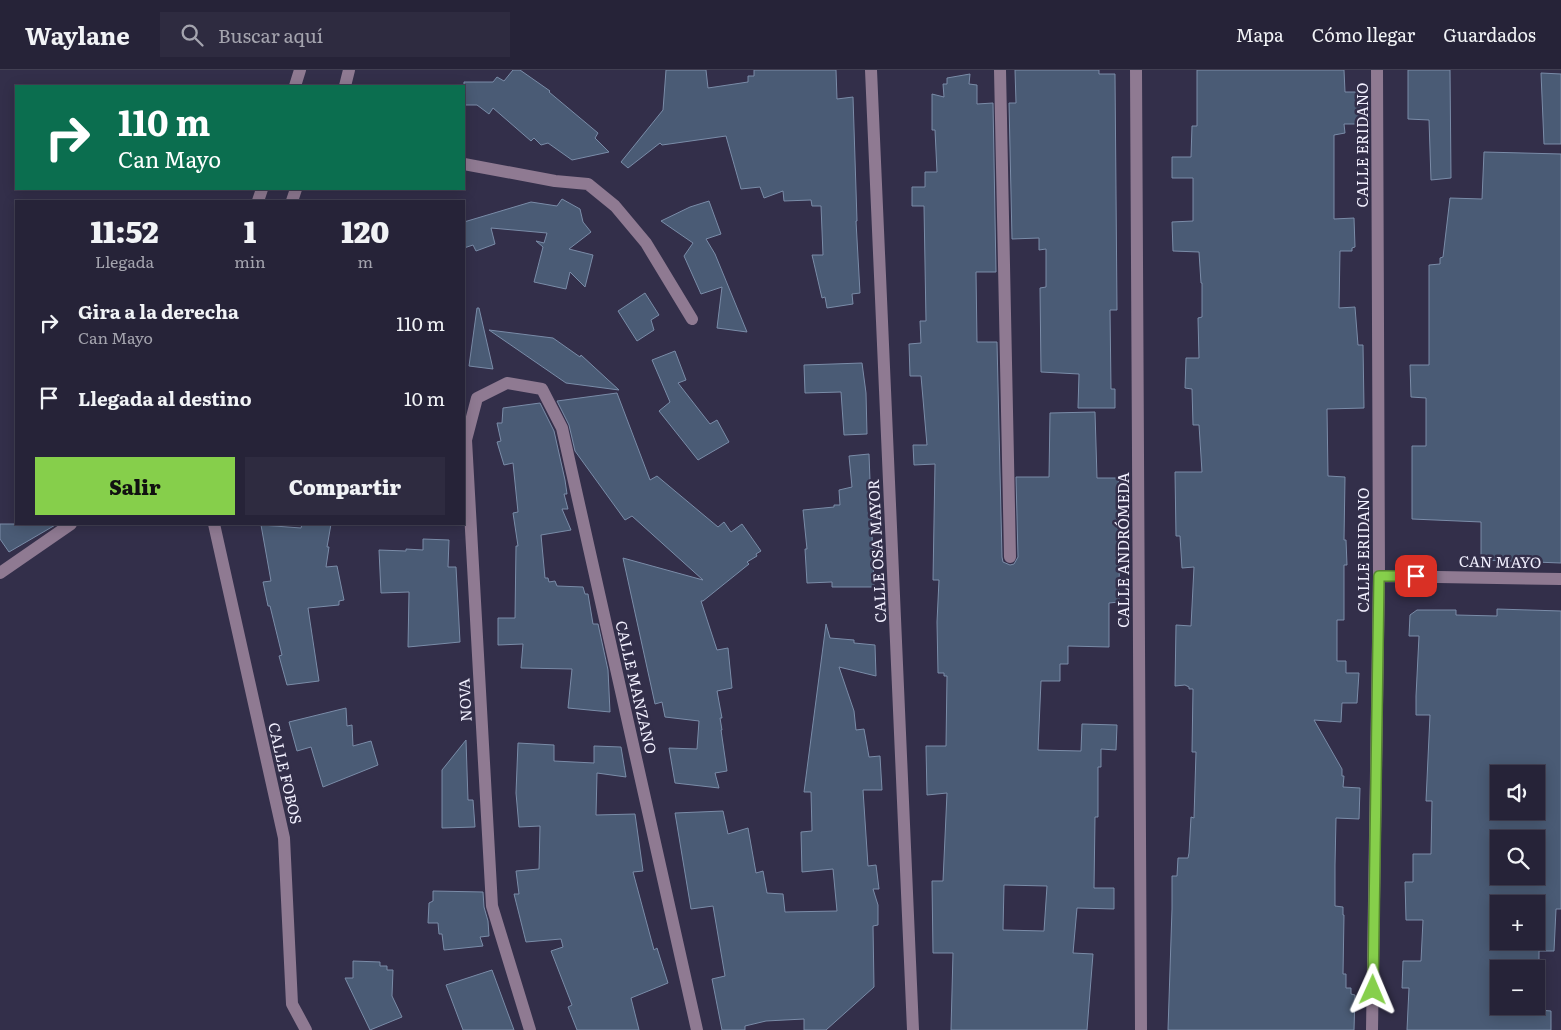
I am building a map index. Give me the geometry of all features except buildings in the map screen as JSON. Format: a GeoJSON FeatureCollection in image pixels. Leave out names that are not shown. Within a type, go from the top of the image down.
{"type":"FeatureCollection","features":[{"type":"Feature","properties":{"kind":"street"},"geometry":{"type":"LineString","coordinates":[[295,85],[300,70]]}},
{"type":"Feature","properties":{"kind":"street"},"geometry":{"type":"LineString","coordinates":[[345,85],[349,70]]}},
{"type":"Feature","properties":{"kind":"street","name":"CALLE OSA MAYOR"},"geometry":{"type":"LineString","coordinates":[[871,70],[913,1030]]}},
{"type":"Feature","properties":{"kind":"street"},"geometry":{"type":"LineString","coordinates":[[1000,70],[1010,557]]}},
{"type":"Feature","properties":{"kind":"street","name":"CALLE ANDRÓMEDA"},"geometry":{"type":"LineString","coordinates":[[1136,70],[1141,1030]]}},
{"type":"Feature","properties":{"kind":"street","name":"CALLE ERIDANO"},"geometry":{"type":"LineString","coordinates":[[1372,1030],[1379,576],[1377,70]]}},
{"type":"Feature","properties":{"kind":"street"},"geometry":{"type":"LineString","coordinates":[[465,164],[555,181],[588,184],[615,206],[646,243],[692,319]]}},
{"type":"Feature","properties":{"kind":"street","name":"NOVA"},"geometry":{"type":"LineString","coordinates":[[507,383],[477,398],[466,440],[492,906],[530,1030]]}},
{"type":"Feature","properties":{"kind":"street","name":"CALLE MANZANO"},"geometry":{"type":"LineString","coordinates":[[507,383],[542,389],[562,428],[697,1030]]}},
{"type":"Feature","properties":{"kind":"street"},"geometry":{"type":"LineString","coordinates":[[0,573],[70,525]]}},
{"type":"Feature","properties":{"kind":"street","name":"CALLE FOBOS"},"geometry":{"type":"LineString","coordinates":[[214,525],[284,838],[292,1004],[306,1030]]}},
{"type":"Feature","properties":{"kind":"street","name":"CAN MAYO"},"geometry":{"type":"LineString","coordinates":[[1379,576],[1561,578]]}},
{"type":"Feature","properties":{"kind":"route"},"geometry":{"type":"LineString","coordinates":[[1373,990],[1379,576],[1416,576]]}}]}
